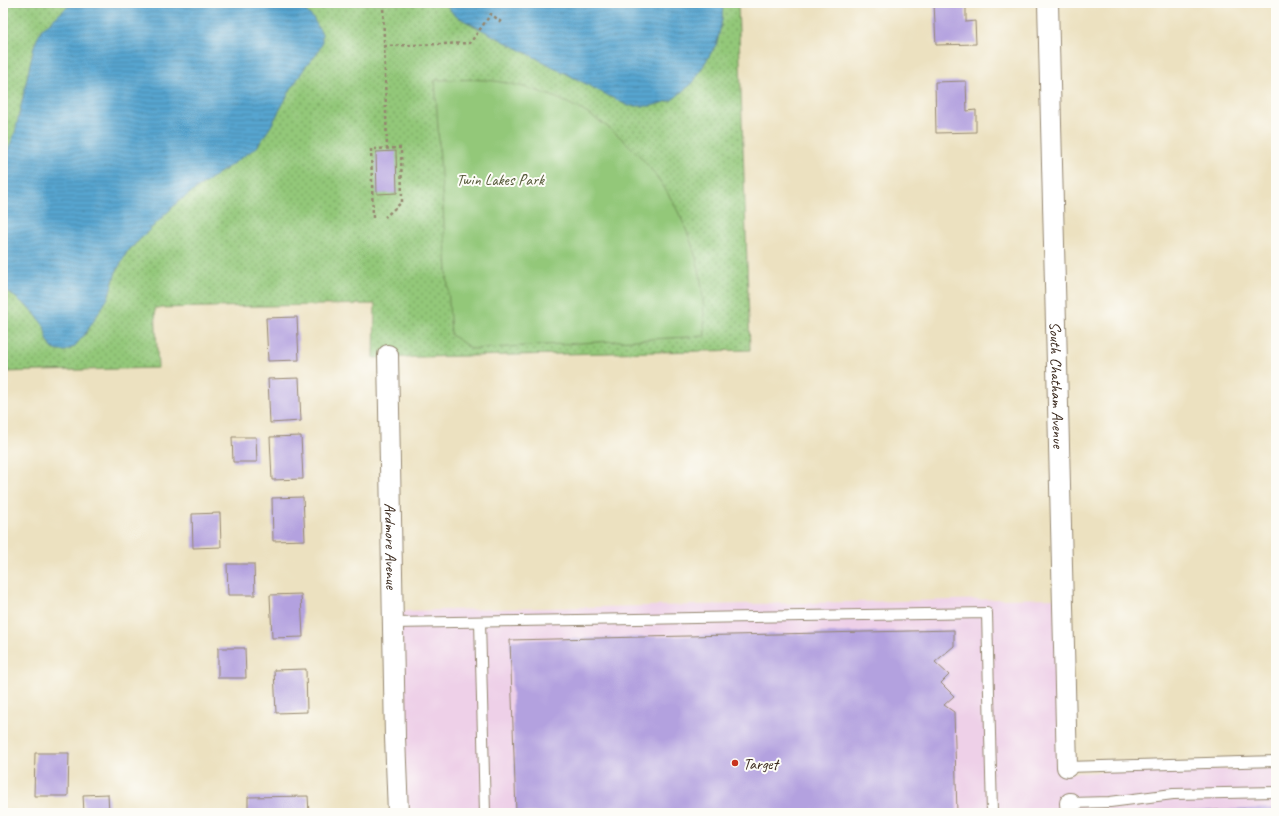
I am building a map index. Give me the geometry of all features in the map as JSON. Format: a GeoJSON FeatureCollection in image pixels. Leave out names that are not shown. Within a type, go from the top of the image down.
{"type":"FeatureCollection","features":[{"type":"Feature","properties":{"kind":"street","name":"South Chatham Avenue"},"geometry":{"type":"LineString","coordinates":[[1048,3],[1067,767]]}},
{"type":"Feature","properties":{"kind":"street","name":"Ardmore Avenue"},"geometry":{"type":"LineString","coordinates":[[388,355],[395,737],[398,813]]}},
{"type":"Feature","properties":{"kind":"lane"},"geometry":{"type":"LineString","coordinates":[[393,623],[987,613],[992,813]]}},
{"type":"Feature","properties":{"kind":"lane"},"geometry":{"type":"LineString","coordinates":[[480,622],[485,813]]}},
{"type":"Feature","properties":{"kind":"lane"},"geometry":{"type":"LineString","coordinates":[[1067,767],[1276,761]]}},
{"type":"Feature","properties":{"kind":"lane"},"geometry":{"type":"LineString","coordinates":[[1071,808],[1173,794],[1276,792]]}},
{"type":"Feature","properties":{"kind":"path"},"geometry":{"type":"LineString","coordinates":[[383,3],[387,149]]}},
{"type":"Feature","properties":{"kind":"path"},"geometry":{"type":"LineString","coordinates":[[384,46],[470,43],[491,14],[501,22]]}},
{"type":"Feature","properties":{"kind":"path"},"geometry":{"type":"LineString","coordinates":[[374,218],[371,149],[401,148],[402,202],[385,217]]}},
{"type":"Feature","properties":{"kind":"shaded area"},"geometry":{"type":"Polygon","coordinates":[[[1057,598],[1061,773],[1276,768],[1276,813],[406,813],[398,611],[1057,598]]]}},
{"type":"Feature","properties":{"kind":"green space","name":"Twin Lakes Park"},"geometry":{"type":"Polygon","coordinates":[[[3,3],[738,3],[750,350],[374,358],[375,304],[155,308],[158,368],[3,372],[3,3]]]}},
{"type":"Feature","properties":{"kind":"green space"},"geometry":{"type":"Polygon","coordinates":[[[435,80],[493,81],[536,91],[569,103],[598,120],[625,141],[648,165],[668,193],[684,224],[699,268],[703,297],[705,336],[472,349],[451,335],[435,80]]]}},
{"type":"Feature","properties":{"kind":"water"},"geometry":{"type":"Polygon","coordinates":[[[72,3],[298,3],[313,18],[322,34],[322,44],[317,54],[306,66],[291,89],[271,126],[257,147],[179,201],[127,252],[116,272],[108,298],[86,333],[74,347],[66,351],[58,351],[52,348],[47,339],[44,326],[32,310],[3,288],[3,162],[15,133],[34,46],[41,30],[72,3]]]}},
{"type":"Feature","properties":{"kind":"water"},"geometry":{"type":"Polygon","coordinates":[[[445,3],[723,3],[722,20],[717,43],[693,83],[672,100],[651,106],[628,106],[454,15],[445,3]]]}},
{"type":"Feature","properties":{"kind":"building"},"geometry":{"type":"Polygon","coordinates":[[[934,3],[966,3],[966,22],[975,21],[976,44],[936,45],[934,3]]]}},
{"type":"Feature","properties":{"kind":"building"},"geometry":{"type":"Polygon","coordinates":[[[966,81],[967,111],[976,110],[976,132],[936,133],[935,82],[966,81]]]}},
{"type":"Feature","properties":{"kind":"building"},"geometry":{"type":"Polygon","coordinates":[[[396,151],[397,193],[377,194],[376,152],[396,151]]]}},
{"type":"Feature","properties":{"kind":"building"},"geometry":{"type":"Polygon","coordinates":[[[297,317],[299,360],[268,361],[266,318],[297,317]]]}},
{"type":"Feature","properties":{"kind":"building"},"geometry":{"type":"Polygon","coordinates":[[[299,378],[301,421],[270,423],[268,379],[299,378]]]}},
{"type":"Feature","properties":{"kind":"building"},"geometry":{"type":"Polygon","coordinates":[[[301,436],[303,479],[272,480],[270,437],[301,436]]]}},
{"type":"Feature","properties":{"kind":"building"},"geometry":{"type":"Polygon","coordinates":[[[232,437],[256,437],[257,462],[233,462],[232,437]]]}},
{"type":"Feature","properties":{"kind":"building"},"geometry":{"type":"Polygon","coordinates":[[[303,497],[305,540],[273,541],[272,498],[303,497]]]}},
{"type":"Feature","properties":{"kind":"building"},"geometry":{"type":"Polygon","coordinates":[[[220,513],[221,547],[193,548],[192,514],[220,513]]]}},
{"type":"Feature","properties":{"kind":"building"},"geometry":{"type":"Polygon","coordinates":[[[227,564],[254,564],[255,595],[228,595],[227,564]]]}},
{"type":"Feature","properties":{"kind":"building"},"geometry":{"type":"Polygon","coordinates":[[[301,594],[303,637],[272,638],[270,595],[301,594]]]}},
{"type":"Feature","properties":{"kind":"building","name":"Target"},"geometry":{"type":"Polygon","coordinates":[[[954,630],[954,646],[935,662],[949,675],[941,683],[954,696],[944,705],[954,712],[957,813],[516,813],[510,640],[954,630]]]}},
{"type":"Feature","properties":{"kind":"building"},"geometry":{"type":"Polygon","coordinates":[[[218,648],[245,648],[246,678],[218,678],[218,648]]]}},
{"type":"Feature","properties":{"kind":"building"},"geometry":{"type":"Polygon","coordinates":[[[306,669],[307,712],[276,713],[274,670],[306,669]]]}},
{"type":"Feature","properties":{"kind":"building"},"geometry":{"type":"Polygon","coordinates":[[[35,753],[69,753],[68,796],[34,796],[35,753]]]}},
{"type":"Feature","properties":{"kind":"building"},"geometry":{"type":"Polygon","coordinates":[[[108,794],[109,813],[84,813],[83,795],[108,794]]]}},
{"type":"Feature","properties":{"kind":"building"},"geometry":{"type":"Polygon","coordinates":[[[308,796],[309,813],[248,813],[248,797],[308,796]]]}},
{"type":"Feature","properties":{"kind":"building"},"geometry":{"type":"Polygon","coordinates":[[[1276,808],[1276,813],[1162,813],[1162,812],[1276,808]]]}},
{"type":"Feature","properties":{"kind":"place","name":"Target"},"geometry":{"type":"Point","coordinates":[735,763]}}]}
